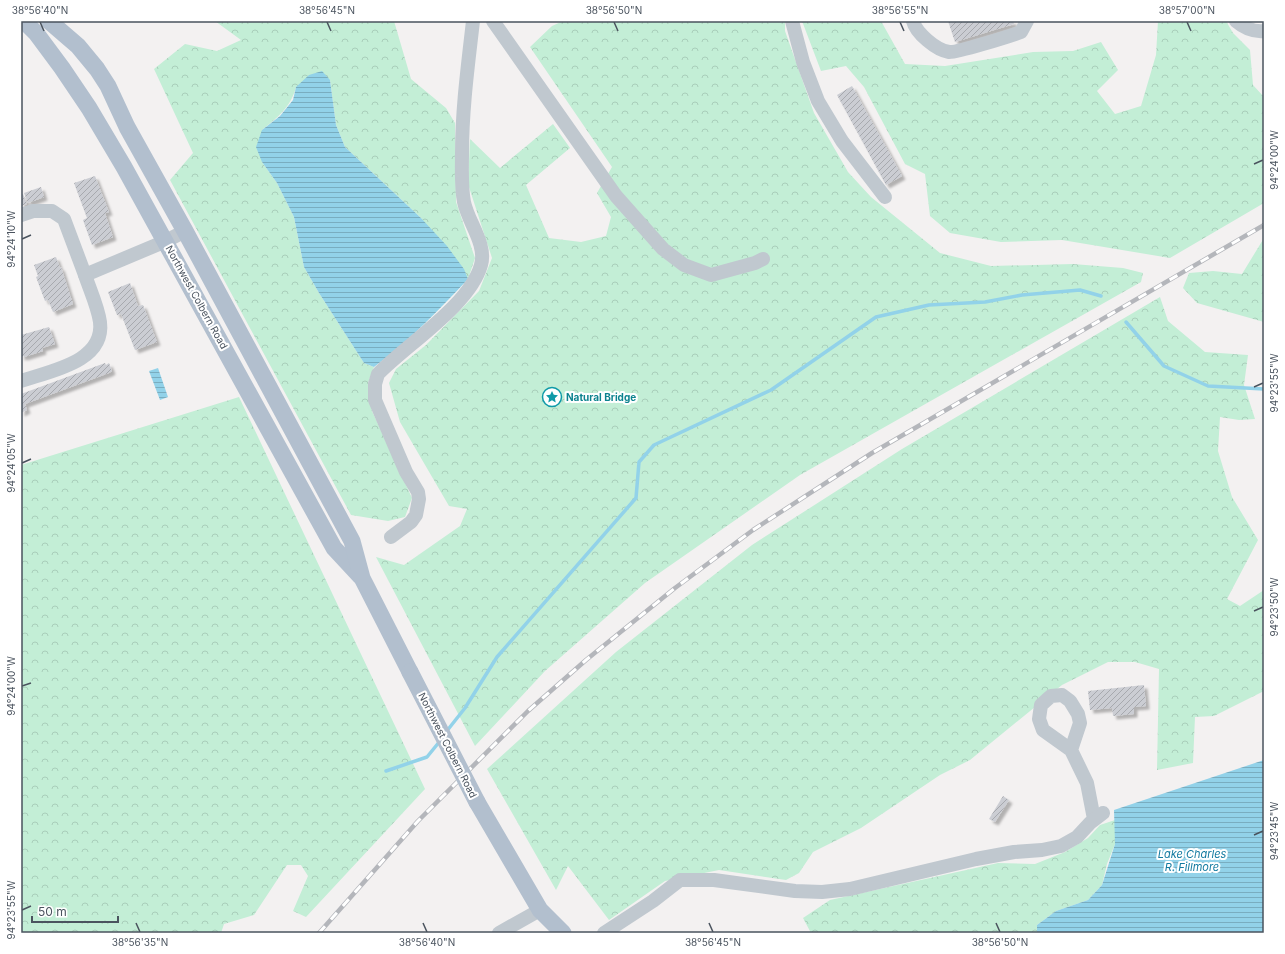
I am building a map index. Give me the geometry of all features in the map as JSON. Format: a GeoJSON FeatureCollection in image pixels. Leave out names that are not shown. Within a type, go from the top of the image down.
{"type":"FeatureCollection","features":[{"type":"Feature","properties":{"kind":"main road","name":"Northwest Colbern Road"},"geometry":{"type":"LineString","coordinates":[[24,21],[36,33],[89,108],[166,241],[334,548],[362,578]]}},
{"type":"Feature","properties":{"kind":"main road","name":"Northwest Colbern Road"},"geometry":{"type":"LineString","coordinates":[[49,21],[78,46],[108,86],[127,127],[185,231],[352,542],[362,578],[477,802],[540,910],[563,933]]}},
{"type":"Feature","properties":{"kind":"main road","name":"Northwest Colbern Road"},"geometry":{"type":"LineString","coordinates":[[540,910],[544,933]]}},
{"type":"Feature","properties":{"kind":"street"},"geometry":{"type":"LineString","coordinates":[[391,537],[411,522],[416,515],[419,499],[418,492],[406,472],[375,400],[375,384],[378,374],[461,298],[474,280],[481,264],[481,245],[466,210],[462,190],[462,126],[473,21]]}},
{"type":"Feature","properties":{"kind":"street"},"geometry":{"type":"LineString","coordinates":[[494,21],[616,196],[663,249],[684,265],[711,275],[755,263],[763,259]]}},
{"type":"Feature","properties":{"kind":"street"},"geometry":{"type":"LineString","coordinates":[[792,21],[803,62],[818,101],[842,141],[885,197]]}},
{"type":"Feature","properties":{"kind":"street"},"geometry":{"type":"LineString","coordinates":[[912,21],[924,37],[937,46],[950,52],[1021,32],[1027,21]]}},
{"type":"Feature","properties":{"kind":"street"},"geometry":{"type":"LineString","coordinates":[[1236,21],[1242,26],[1257,32],[1264,31]]}},
{"type":"Feature","properties":{"kind":"street"},"geometry":{"type":"LineString","coordinates":[[21,215],[33,211],[52,212],[64,219],[85,275],[100,322],[100,340],[93,349],[80,360],[21,381]]}},
{"type":"Feature","properties":{"kind":"street"},"geometry":{"type":"LineString","coordinates":[[85,275],[166,241],[185,231]]}},
{"type":"Feature","properties":{"kind":"street"},"geometry":{"type":"LineString","coordinates":[[604,933],[653,901],[680,880],[714,880],[795,891],[822,892],[850,889],[976,859],[1060,846],[1077,837],[1099,816],[1087,783],[1071,750]]}},
{"type":"Feature","properties":{"kind":"street"},"geometry":{"type":"LineString","coordinates":[[499,933],[540,910]]}},
{"type":"Feature","properties":{"kind":"green space"},"geometry":{"type":"Polygon","coordinates":[[[215,21],[394,21],[411,79],[446,108],[455,123],[456,202],[475,258],[468,279],[421,218],[345,147],[336,125],[330,80],[296,87],[287,106],[262,130],[262,162],[277,183],[294,217],[304,267],[364,363],[374,367],[368,383],[372,411],[412,498],[405,517],[388,521],[351,515],[170,180],[193,153],[154,69],[185,44],[217,51],[241,40],[215,21]]]}},
{"type":"Feature","properties":{"kind":"green space"},"geometry":{"type":"Polygon","coordinates":[[[563,21],[785,21],[785,31],[814,113],[848,172],[871,197],[940,253],[991,266],[1073,264],[1123,268],[1143,273],[1141,282],[800,475],[645,583],[545,671],[475,746],[376,557],[404,565],[460,526],[467,509],[449,506],[400,422],[389,383],[396,369],[426,345],[479,291],[492,258],[468,184],[470,139],[500,168],[553,124],[570,148],[526,185],[549,238],[581,242],[606,236],[611,217],[597,193],[612,167],[530,47],[552,26],[563,21]]]}},
{"type":"Feature","properties":{"kind":"green space"},"geometry":{"type":"Polygon","coordinates":[[[802,21],[881,21],[905,64],[945,66],[1033,52],[1073,51],[1101,42],[1118,70],[1097,91],[1115,114],[1141,106],[1156,55],[1158,21],[1226,21],[1233,33],[1250,50],[1253,85],[1264,97],[1264,203],[1170,258],[1062,240],[1001,242],[950,233],[930,216],[925,174],[905,164],[864,87],[846,66],[821,71],[802,21]]]}},
{"type":"Feature","properties":{"kind":"green space"},"geometry":{"type":"Polygon","coordinates":[[[1264,238],[1264,322],[1197,303],[1183,288],[1189,273],[1213,271],[1242,274],[1264,238]]]}},
{"type":"Feature","properties":{"kind":"green space"},"geometry":{"type":"Polygon","coordinates":[[[1160,297],[1168,321],[1205,352],[1248,355],[1244,385],[1255,419],[1239,420],[1220,417],[1218,451],[1232,497],[1258,540],[1227,599],[1240,606],[1264,590],[1264,691],[1214,716],[1195,717],[1193,763],[1157,770],[1159,669],[1135,662],[1108,662],[1062,685],[970,760],[940,775],[861,828],[813,852],[799,873],[786,880],[719,870],[665,881],[609,920],[568,866],[556,890],[487,769],[616,652],[752,545],[902,449],[1160,297]]]}},
{"type":"Feature","properties":{"kind":"green space"},"geometry":{"type":"Polygon","coordinates":[[[239,397],[425,789],[306,917],[293,911],[308,876],[301,865],[287,865],[254,915],[224,924],[221,933],[21,933],[21,465],[239,397]]]}},
{"type":"Feature","properties":{"kind":"green space"},"geometry":{"type":"Polygon","coordinates":[[[1115,820],[1115,844],[1107,864],[1102,885],[1088,900],[1056,911],[1037,925],[1037,933],[811,933],[803,918],[830,900],[998,863],[1035,864],[1065,852],[1088,838],[1100,825],[1115,820]]]}},
{"type":"Feature","properties":{"kind":"water"},"geometry":{"type":"Polygon","coordinates":[[[322,71],[330,80],[336,125],[345,147],[421,218],[447,246],[464,269],[468,279],[411,336],[374,367],[364,363],[304,267],[294,217],[277,183],[262,162],[256,147],[262,130],[280,116],[293,100],[296,87],[309,75],[322,71]]]}},
{"type":"Feature","properties":{"kind":"water"},"geometry":{"type":"Polygon","coordinates":[[[158,368],[168,397],[160,400],[149,371],[158,368]]]}},
{"type":"Feature","properties":{"kind":"water","name":"Lake Charles R. Fillmore"},"geometry":{"type":"Polygon","coordinates":[[[1264,760],[1264,933],[1037,933],[1037,925],[1056,911],[1088,900],[1102,885],[1115,844],[1114,810],[1264,760]]]}},
{"type":"Feature","properties":{"kind":"building"},"geometry":{"type":"Polygon","coordinates":[[[948,21],[1013,21],[1014,24],[955,42],[948,21]]]}},
{"type":"Feature","properties":{"kind":"building"},"geometry":{"type":"Polygon","coordinates":[[[852,86],[902,176],[886,185],[837,95],[852,86]]]}},
{"type":"Feature","properties":{"kind":"building"},"geometry":{"type":"Polygon","coordinates":[[[95,176],[109,212],[105,213],[113,237],[92,245],[83,220],[87,218],[74,183],[95,176]]]}},
{"type":"Feature","properties":{"kind":"building"},"geometry":{"type":"Polygon","coordinates":[[[41,187],[44,197],[28,203],[24,193],[41,187]]]}},
{"type":"Feature","properties":{"kind":"building"},"geometry":{"type":"Polygon","coordinates":[[[23,194],[27,204],[21,206],[21,195],[23,194]]]}},
{"type":"Feature","properties":{"kind":"building"},"geometry":{"type":"Polygon","coordinates":[[[56,257],[60,268],[61,267],[73,304],[53,312],[48,300],[45,301],[36,277],[38,276],[34,265],[56,257]]]}},
{"type":"Feature","properties":{"kind":"building"},"geometry":{"type":"Polygon","coordinates":[[[130,283],[138,306],[143,305],[157,342],[135,350],[121,314],[117,315],[108,292],[130,283]]]}},
{"type":"Feature","properties":{"kind":"building"},"geometry":{"type":"Polygon","coordinates":[[[49,327],[55,344],[42,348],[43,351],[21,357],[21,335],[49,327]]]}},
{"type":"Feature","properties":{"kind":"building"},"geometry":{"type":"Polygon","coordinates":[[[105,363],[106,365],[109,363],[112,371],[109,373],[25,404],[27,410],[21,413],[21,394],[105,363]]]}},
{"type":"Feature","properties":{"kind":"building"},"geometry":{"type":"Polygon","coordinates":[[[1144,685],[1146,706],[1134,707],[1134,714],[1113,716],[1112,708],[1090,710],[1088,691],[1144,685]]]}},
{"type":"Feature","properties":{"kind":"building"},"geometry":{"type":"Polygon","coordinates":[[[1003,796],[1009,800],[995,822],[989,819],[1003,796]]]}},
{"type":"Feature","properties":{"kind":"waterway"},"geometry":{"type":"LineString","coordinates":[[446,732],[465,708],[497,657],[636,498],[639,462],[654,445],[771,390],[876,317],[929,305],[985,302],[1022,295],[1080,290],[1101,296]]}},
{"type":"Feature","properties":{"kind":"waterway"},"geometry":{"type":"LineString","coordinates":[[1126,322],[1164,366],[1208,386],[1264,389]]}},
{"type":"Feature","properties":{"kind":"waterway"},"geometry":{"type":"LineString","coordinates":[[386,771],[427,757],[440,741]]}},
{"type":"Feature","properties":{"kind":"railway"},"geometry":{"type":"LineString","coordinates":[[319,933],[418,821],[528,711],[586,660],[675,588],[753,530],[872,453],[1264,225]]}},
{"type":"Feature","properties":{"kind":"place","name":"Natural Bridge"},"geometry":{"type":"Point","coordinates":[552,397]}}]}
